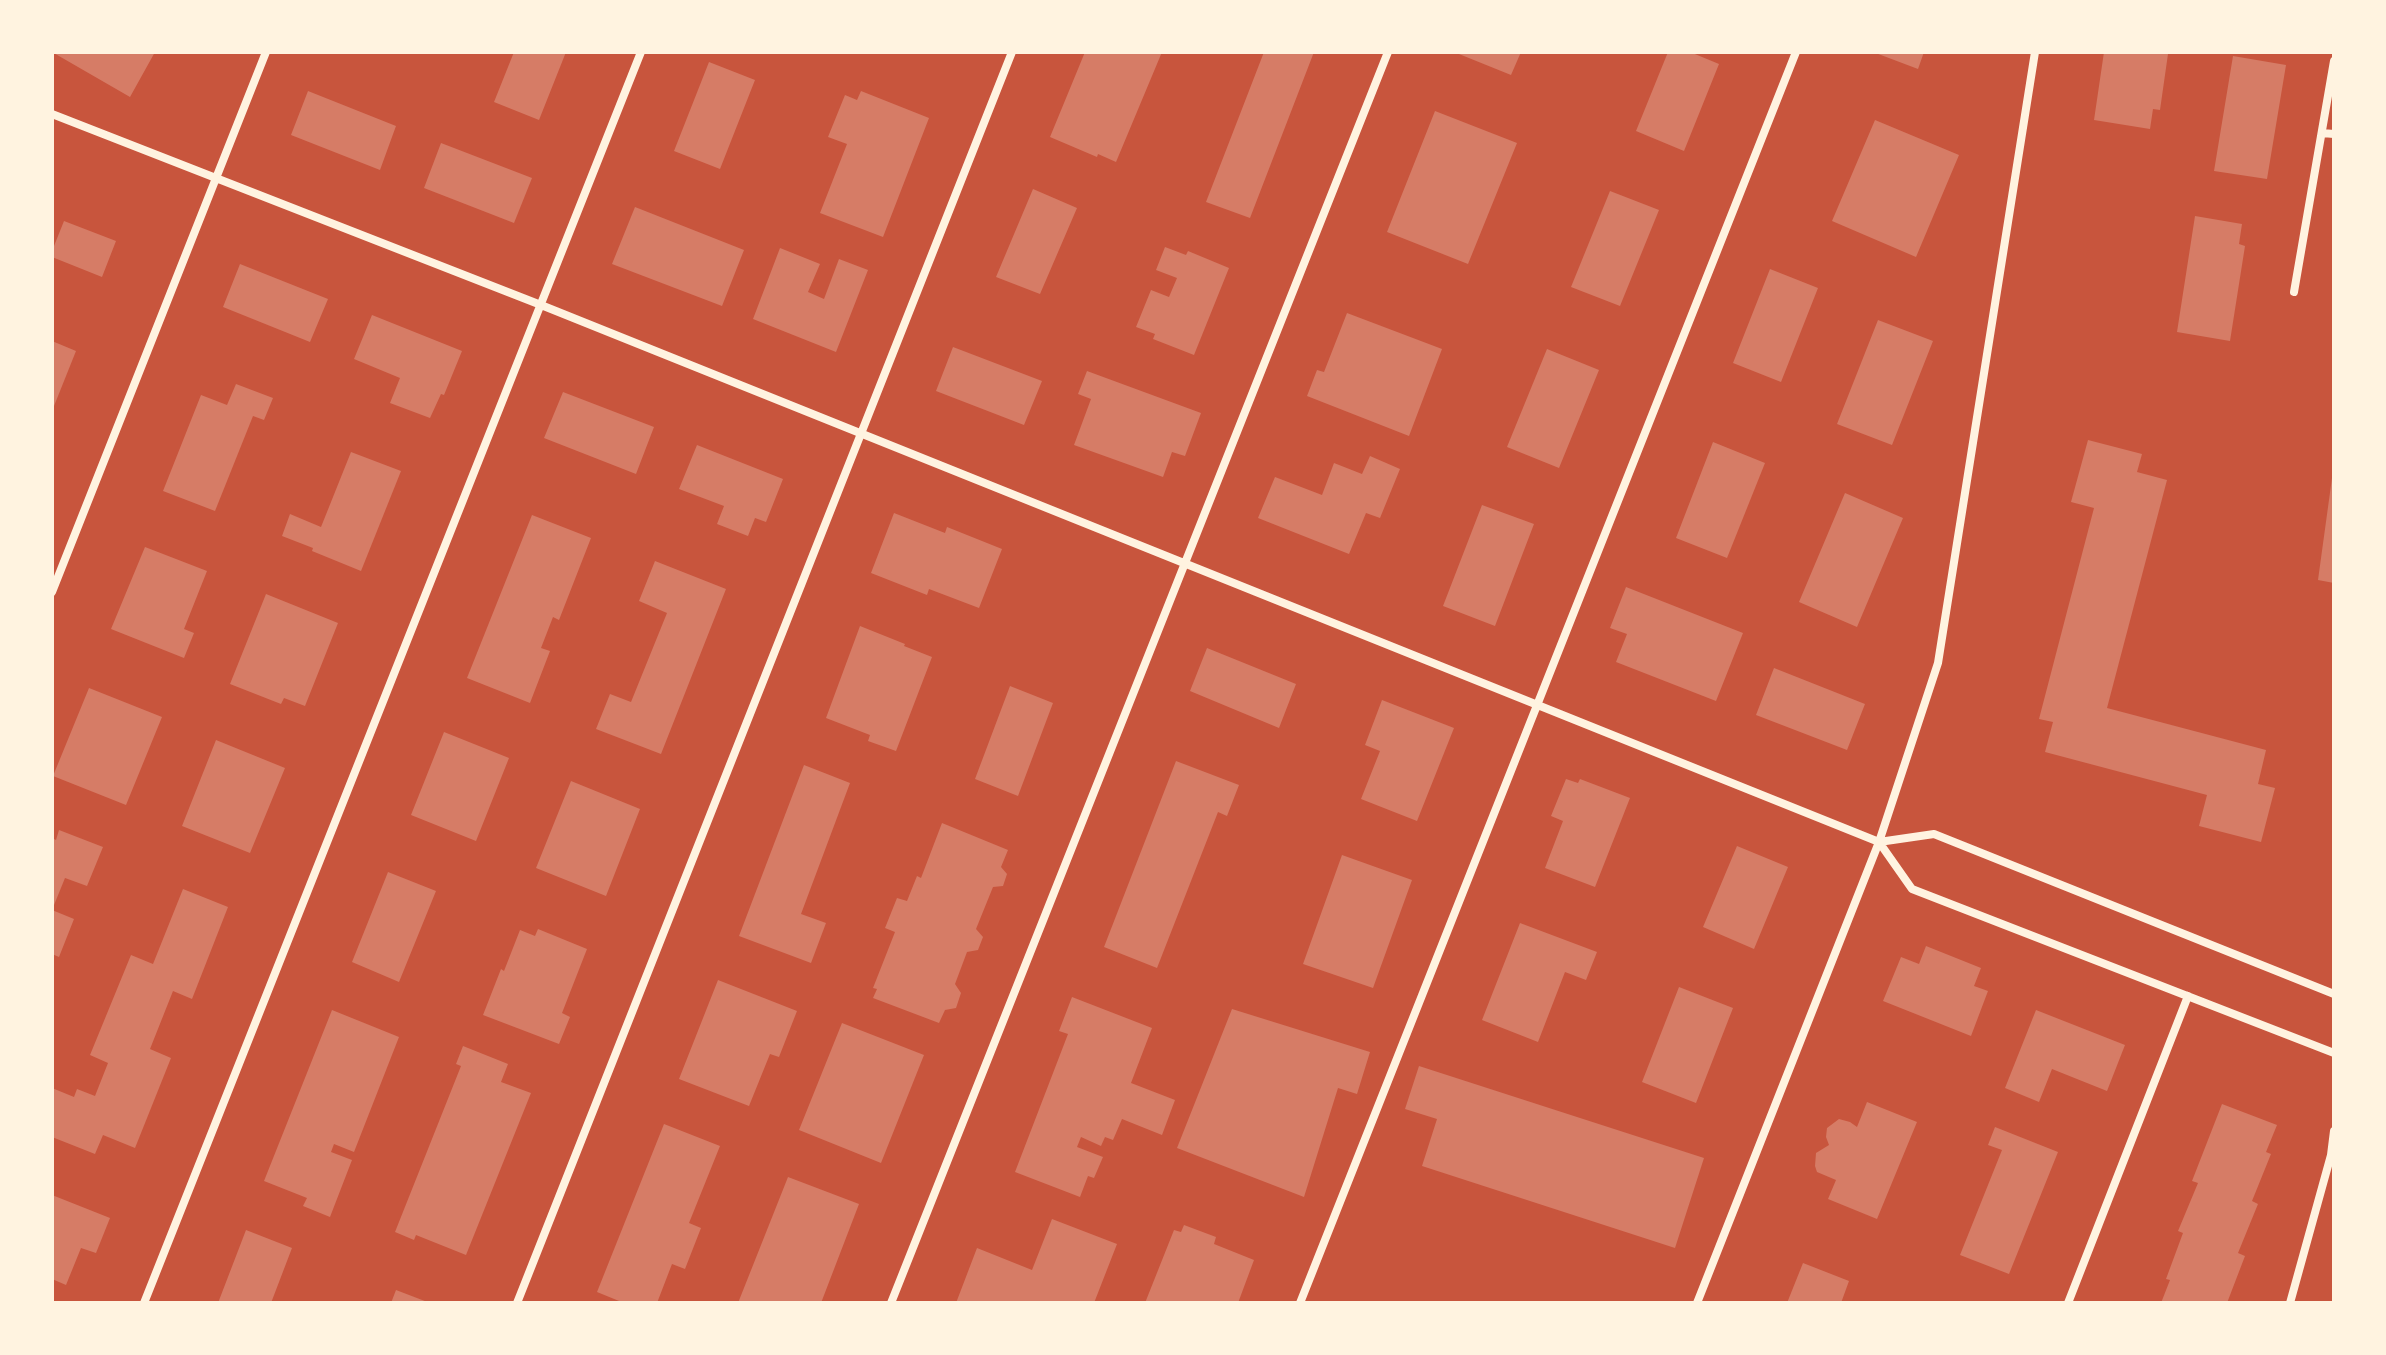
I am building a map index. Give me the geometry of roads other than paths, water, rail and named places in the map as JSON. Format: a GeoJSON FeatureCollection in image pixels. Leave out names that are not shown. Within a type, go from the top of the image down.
{"type":"FeatureCollection","features":[{"type":"Feature","properties":{"kind":"street"},"geometry":{"type":"LineString","coordinates":[[52,592],[266,52]]}},
{"type":"Feature","properties":{"kind":"street"},"geometry":{"type":"LineString","coordinates":[[144,1303],[641,52]]}},
{"type":"Feature","properties":{"kind":"street"},"geometry":{"type":"LineString","coordinates":[[517,1303],[1012,52]]}},
{"type":"Feature","properties":{"kind":"street"},"geometry":{"type":"LineString","coordinates":[[891,1303],[1388,52]]}},
{"type":"Feature","properties":{"kind":"street"},"geometry":{"type":"LineString","coordinates":[[1300,1303],[1796,52]]}},
{"type":"Feature","properties":{"kind":"street"},"geometry":{"type":"LineString","coordinates":[[1697,1303],[1879,842],[1938,663],[2035,52]]}},
{"type":"Feature","properties":{"kind":"street"},"geometry":{"type":"LineString","coordinates":[[2294,292],[2334,61]]}},
{"type":"Feature","properties":{"kind":"street"},"geometry":{"type":"LineString","coordinates":[[52,114],[541,305],[1879,842],[1934,834],[2334,994]]}},
{"type":"Feature","properties":{"kind":"street"},"geometry":{"type":"LineString","coordinates":[[2322,133],[2334,134]]}},
{"type":"Feature","properties":{"kind":"street"},"geometry":{"type":"LineString","coordinates":[[1879,842],[1912,889],[2334,1053]]}},
{"type":"Feature","properties":{"kind":"street"},"geometry":{"type":"LineString","coordinates":[[2068,1303],[2188,996]]}},
{"type":"Feature","properties":{"kind":"street"},"geometry":{"type":"LineString","coordinates":[[2290,1303],[2331,1155],[2334,1131]]}}]}
